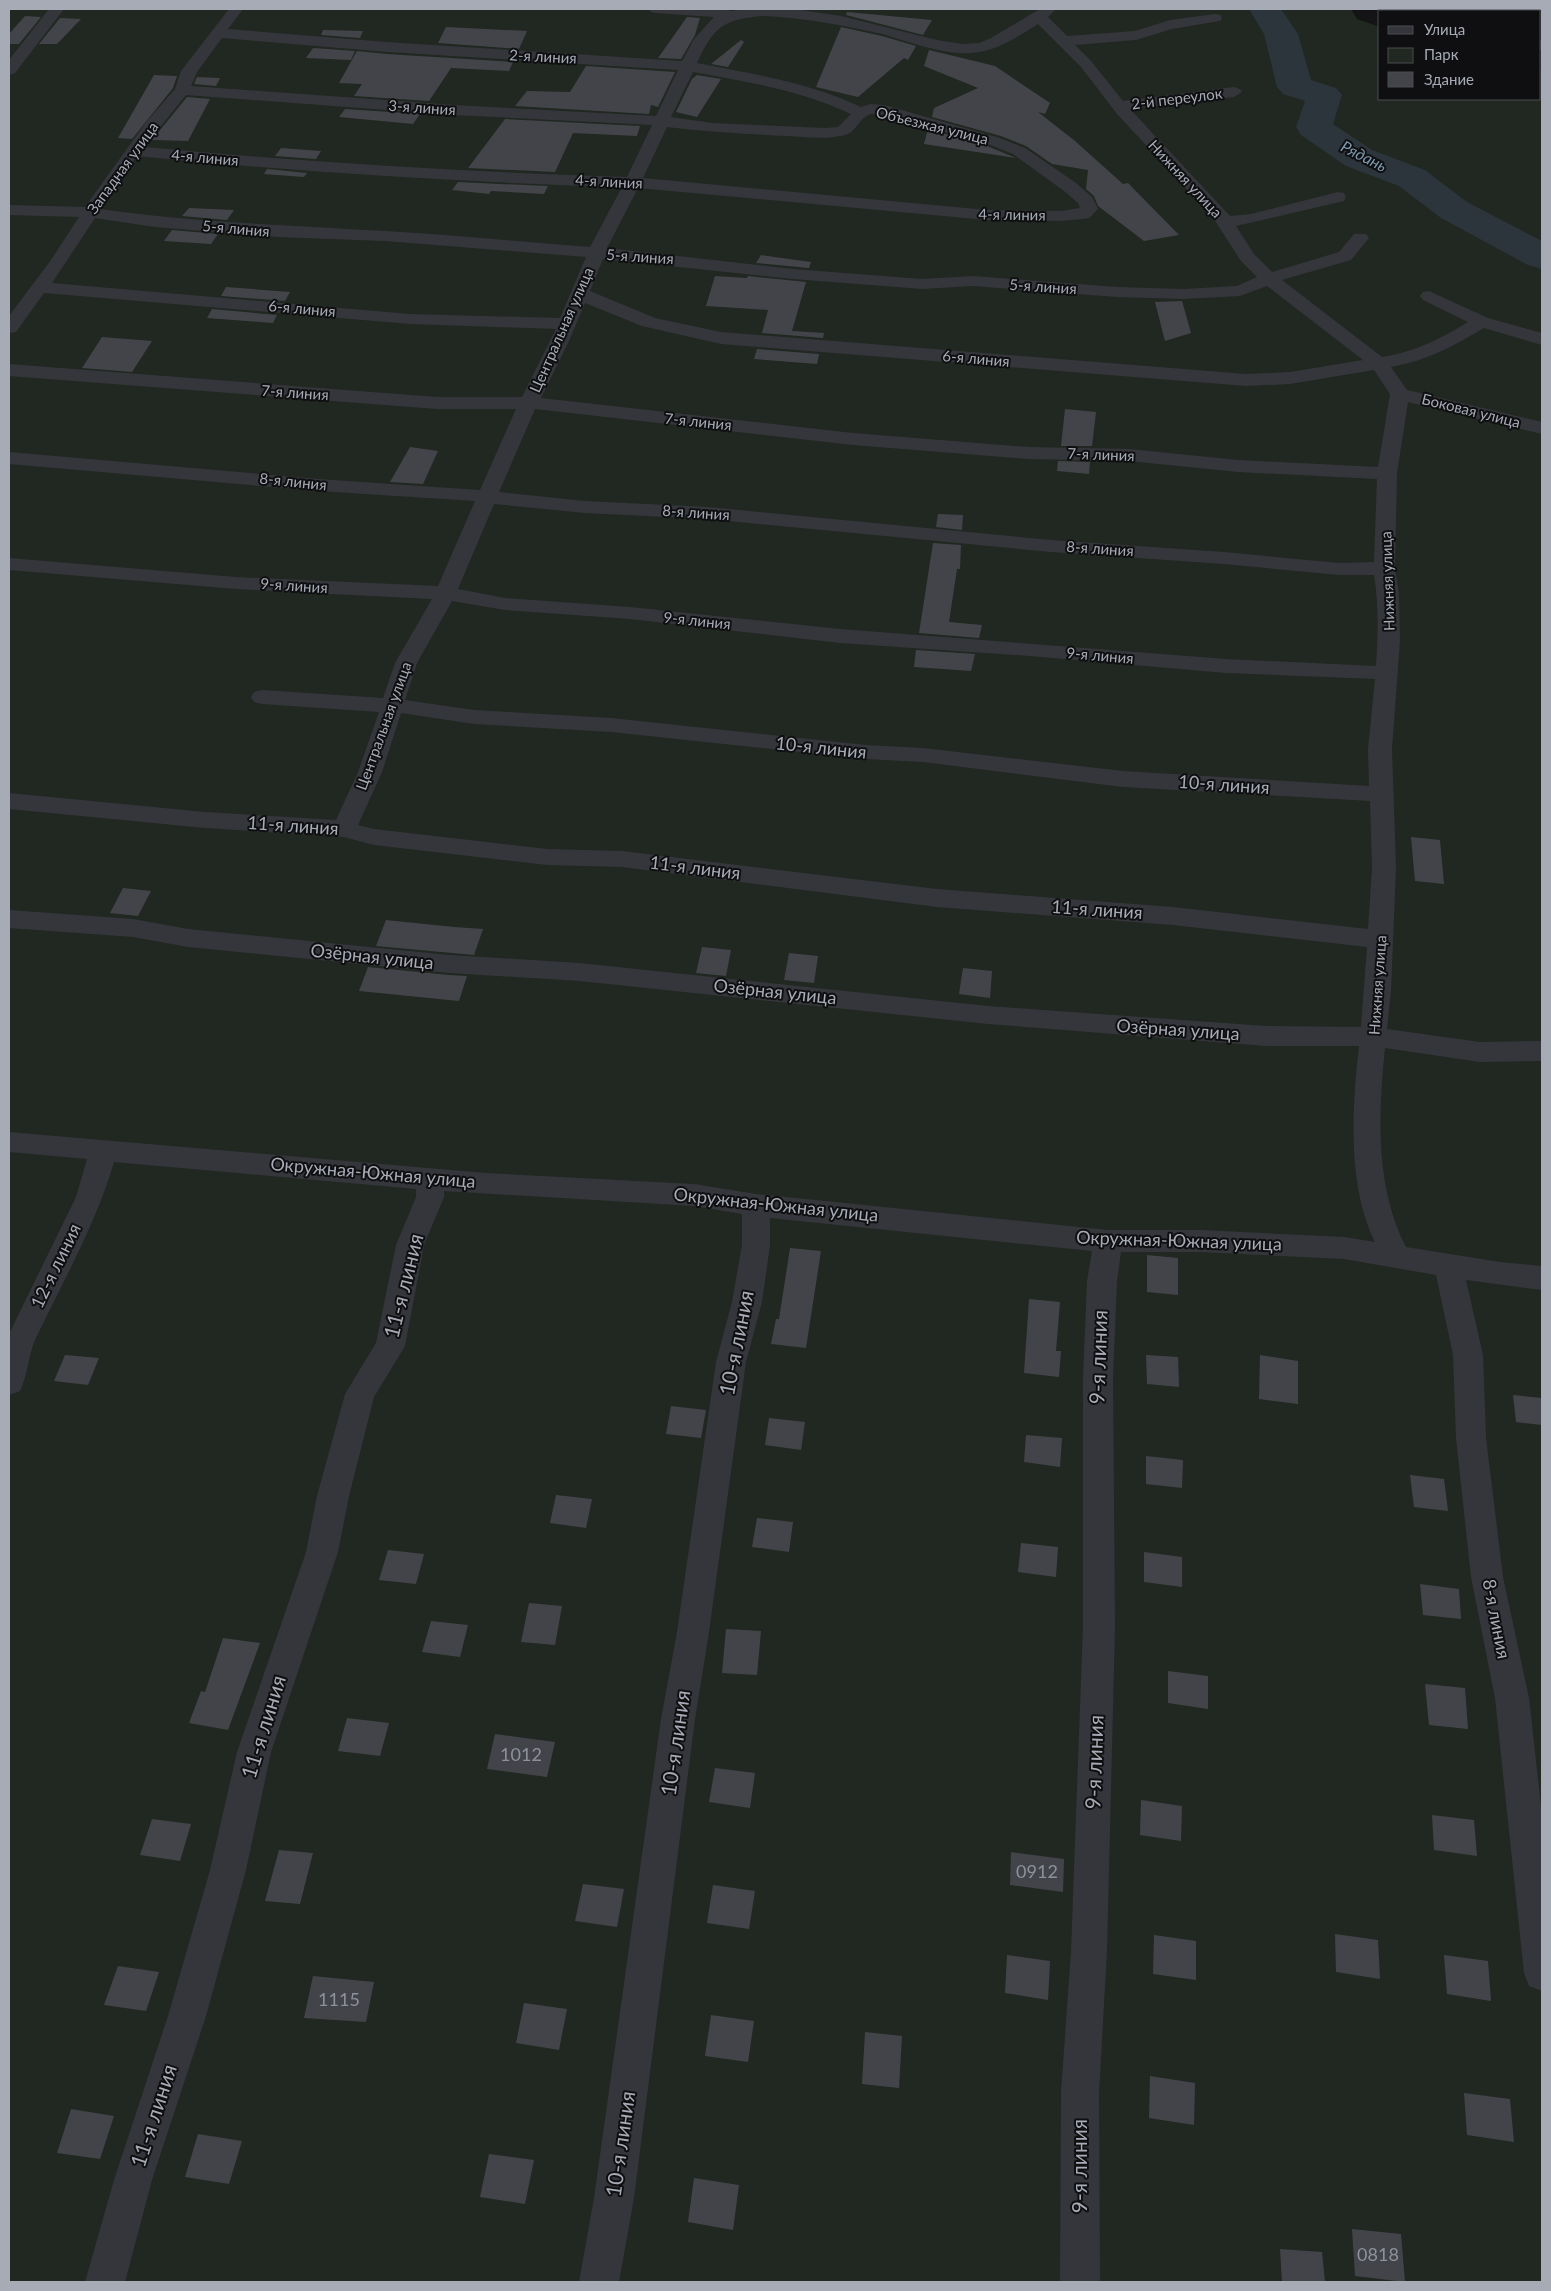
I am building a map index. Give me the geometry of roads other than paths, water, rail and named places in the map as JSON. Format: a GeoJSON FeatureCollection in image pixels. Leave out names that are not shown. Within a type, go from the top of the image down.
{"type":"FeatureCollection","features":[{"type":"Feature","properties":{"kind":"street"},"geometry":{"type":"LineString","coordinates":[[9,70],[57,9]]}},
{"type":"Feature","properties":{"kind":"street","name":"Западная улица"},"geometry":{"type":"LineString","coordinates":[[9,328],[58,262],[90,212],[153,124],[182,90],[189,71],[236,9]]}},
{"type":"Feature","properties":{"kind":"street"},"geometry":{"type":"LineString","coordinates":[[656,9],[707,11],[731,15]]}},
{"type":"Feature","properties":{"kind":"street","name":"Центральная улица"},"geometry":{"type":"LineString","coordinates":[[344,829],[370,772],[406,663],[446,594],[513,435],[567,324],[605,232],[633,182],[699,42],[708,30],[721,19],[731,15],[758,10],[843,20],[962,49],[980,47],[997,41],[1044,13]]}},
{"type":"Feature","properties":{"kind":"street","name":"Нижняя улица"},"geometry":{"type":"LineString","coordinates":[[1044,13],[1062,41],[1086,64],[1120,106],[1219,213],[1247,258],[1268,279],[1294,296],[1379,364],[1400,394],[1388,473],[1384,568],[1388,595],[1389,640],[1380,749],[1384,868],[1375,1037],[1368,1082],[1366,1147],[1381,1225],[1397,1257]]}},
{"type":"Feature","properties":{"kind":"street"},"geometry":{"type":"LineString","coordinates":[[1062,41],[1136,35],[1170,25],[1215,18]]}},
{"type":"Feature","properties":{"kind":"street","name":"2-я линия"},"geometry":{"type":"LineString","coordinates":[[219,33],[334,43],[688,66],[787,85],[835,100],[860,112]]}},
{"type":"Feature","properties":{"kind":"street","name":"3-я линия"},"geometry":{"type":"LineString","coordinates":[[182,90],[454,110],[662,121]]}},
{"type":"Feature","properties":{"kind":"street","name":"2-й переулок"},"geometry":{"type":"LineString","coordinates":[[1120,106],[1234,92]]}},
{"type":"Feature","properties":{"kind":"street","name":"Объезжая улица"},"geometry":{"type":"LineString","coordinates":[[662,121],[712,128],[825,133],[842,131],[849,127],[860,112],[870,109],[884,110],[1019,151],[1070,187],[1086,201],[1089,209],[1083,214]]}},
{"type":"Feature","properties":{"kind":"street","name":"4-я линия"},"geometry":{"type":"LineString","coordinates":[[134,151],[217,159],[359,168],[537,179],[633,182],[735,193],[918,208],[949,213],[1020,216],[1083,214]]}},
{"type":"Feature","properties":{"kind":"street"},"geometry":{"type":"LineString","coordinates":[[1225,222],[1251,219],[1338,197]]}},
{"type":"Feature","properties":{"kind":"street","name":"5-я линия"},"geometry":{"type":"LineString","coordinates":[[9,210],[90,212],[155,222],[268,232],[384,236],[691,261],[793,274],[922,284],[973,281],[1117,292],[1183,294],[1240,291],[1268,279],[1345,256],[1360,238]]}},
{"type":"Feature","properties":{"kind":"street","name":"6-я линия"},"geometry":{"type":"LineString","coordinates":[[38,287],[410,319],[567,324]]}},
{"type":"Feature","properties":{"kind":"street","name":"6-я линия"},"geometry":{"type":"LineString","coordinates":[[580,293],[604,306],[681,332],[765,343],[1246,380],[1290,378],[1406,359],[1440,347],[1482,322]]}},
{"type":"Feature","properties":{"kind":"street"},"geometry":{"type":"LineString","coordinates":[[1429,296],[1482,322],[1542,339]]}},
{"type":"Feature","properties":{"kind":"street","name":"7-я линия"},"geometry":{"type":"LineString","coordinates":[[9,370],[437,403],[530,403],[852,439],[1029,453],[1129,455],[1238,466],[1388,473]]}},
{"type":"Feature","properties":{"kind":"street","name":"Боковая улица"},"geometry":{"type":"LineString","coordinates":[[1400,394],[1542,428]]}},
{"type":"Feature","properties":{"kind":"street","name":"8-я линия"},"geometry":{"type":"LineString","coordinates":[[9,458],[488,497],[585,507],[708,513],[1052,546],[1224,558],[1339,569],[1384,568]]}},
{"type":"Feature","properties":{"kind":"street","name":"9-я линия"},"geometry":{"type":"LineString","coordinates":[[9,564],[236,583],[446,594],[505,604],[630,613],[840,636],[916,641],[979,648],[1030,649],[1226,666],[1386,673]]}},
{"type":"Feature","properties":{"kind":"street","name":"10-я линия"},"geometry":{"type":"LineString","coordinates":[[262,697],[348,704],[394,704],[474,717],[538,718],[602,724],[866,752],[951,758],[1123,779],[1382,794]]}},
{"type":"Feature","properties":{"kind":"street","name":"11-я линия"},"geometry":{"type":"LineString","coordinates":[[9,801],[89,807],[205,820],[344,829],[374,837],[547,857],[622,860],[936,898],[1173,916],[1302,932],[1381,939]]}},
{"type":"Feature","properties":{"kind":"street","name":"Озёрная улица"},"geometry":{"type":"LineString","coordinates":[[9,919],[133,928],[197,939],[449,964],[589,973],[988,1016],[1266,1036],[1375,1037],[1480,1052],[1542,1051]]}},
{"type":"Feature","properties":{"kind":"street","name":"Окружная-Южная улица"},"geometry":{"type":"LineString","coordinates":[[9,1142],[486,1184],[694,1194],[756,1205],[1108,1241],[1200,1241],[1344,1248],[1500,1274],[1542,1278]]}},
{"type":"Feature","properties":{"kind":"street","name":"12-я линия"},"geometry":{"type":"LineString","coordinates":[[9,1382],[20,1343],[90,1197],[104,1150]]}},
{"type":"Feature","properties":{"kind":"street","name":"11-я линия"},"geometry":{"type":"LineString","coordinates":[[105,2282],[133,2180],[190,2007],[228,1870],[254,1752],[322,1552],[333,1496],[360,1394],[390,1346],[410,1244],[430,1197],[430,1178]]}},
{"type":"Feature","properties":{"kind":"street","name":"10-я линия"},"geometry":{"type":"LineString","coordinates":[[598,2282],[615,2188],[645,1977],[678,1719],[693,1632],[730,1371],[746,1302],[756,1245],[756,1205]]}},
{"type":"Feature","properties":{"kind":"street","name":"9-я линия"},"geometry":{"type":"LineString","coordinates":[[1080,2282],[1080,2093],[1089,1950],[1099,1626],[1098,1378],[1102,1281],[1108,1241]]}},
{"type":"Feature","properties":{"kind":"street","name":"8-я линия"},"geometry":{"type":"LineString","coordinates":[[1448,1265],[1468,1354],[1470,1438],[1487,1577],[1512,1698],[1542,1973]]}},
{"type":"Feature","properties":{"kind":"waterway","name":"Рядань"},"geometry":{"type":"LineString","coordinates":[[1265,9],[1281,34],[1295,87],[1324,95],[1314,127],[1359,158],[1412,178],[1454,210],[1542,257]]}}]}
